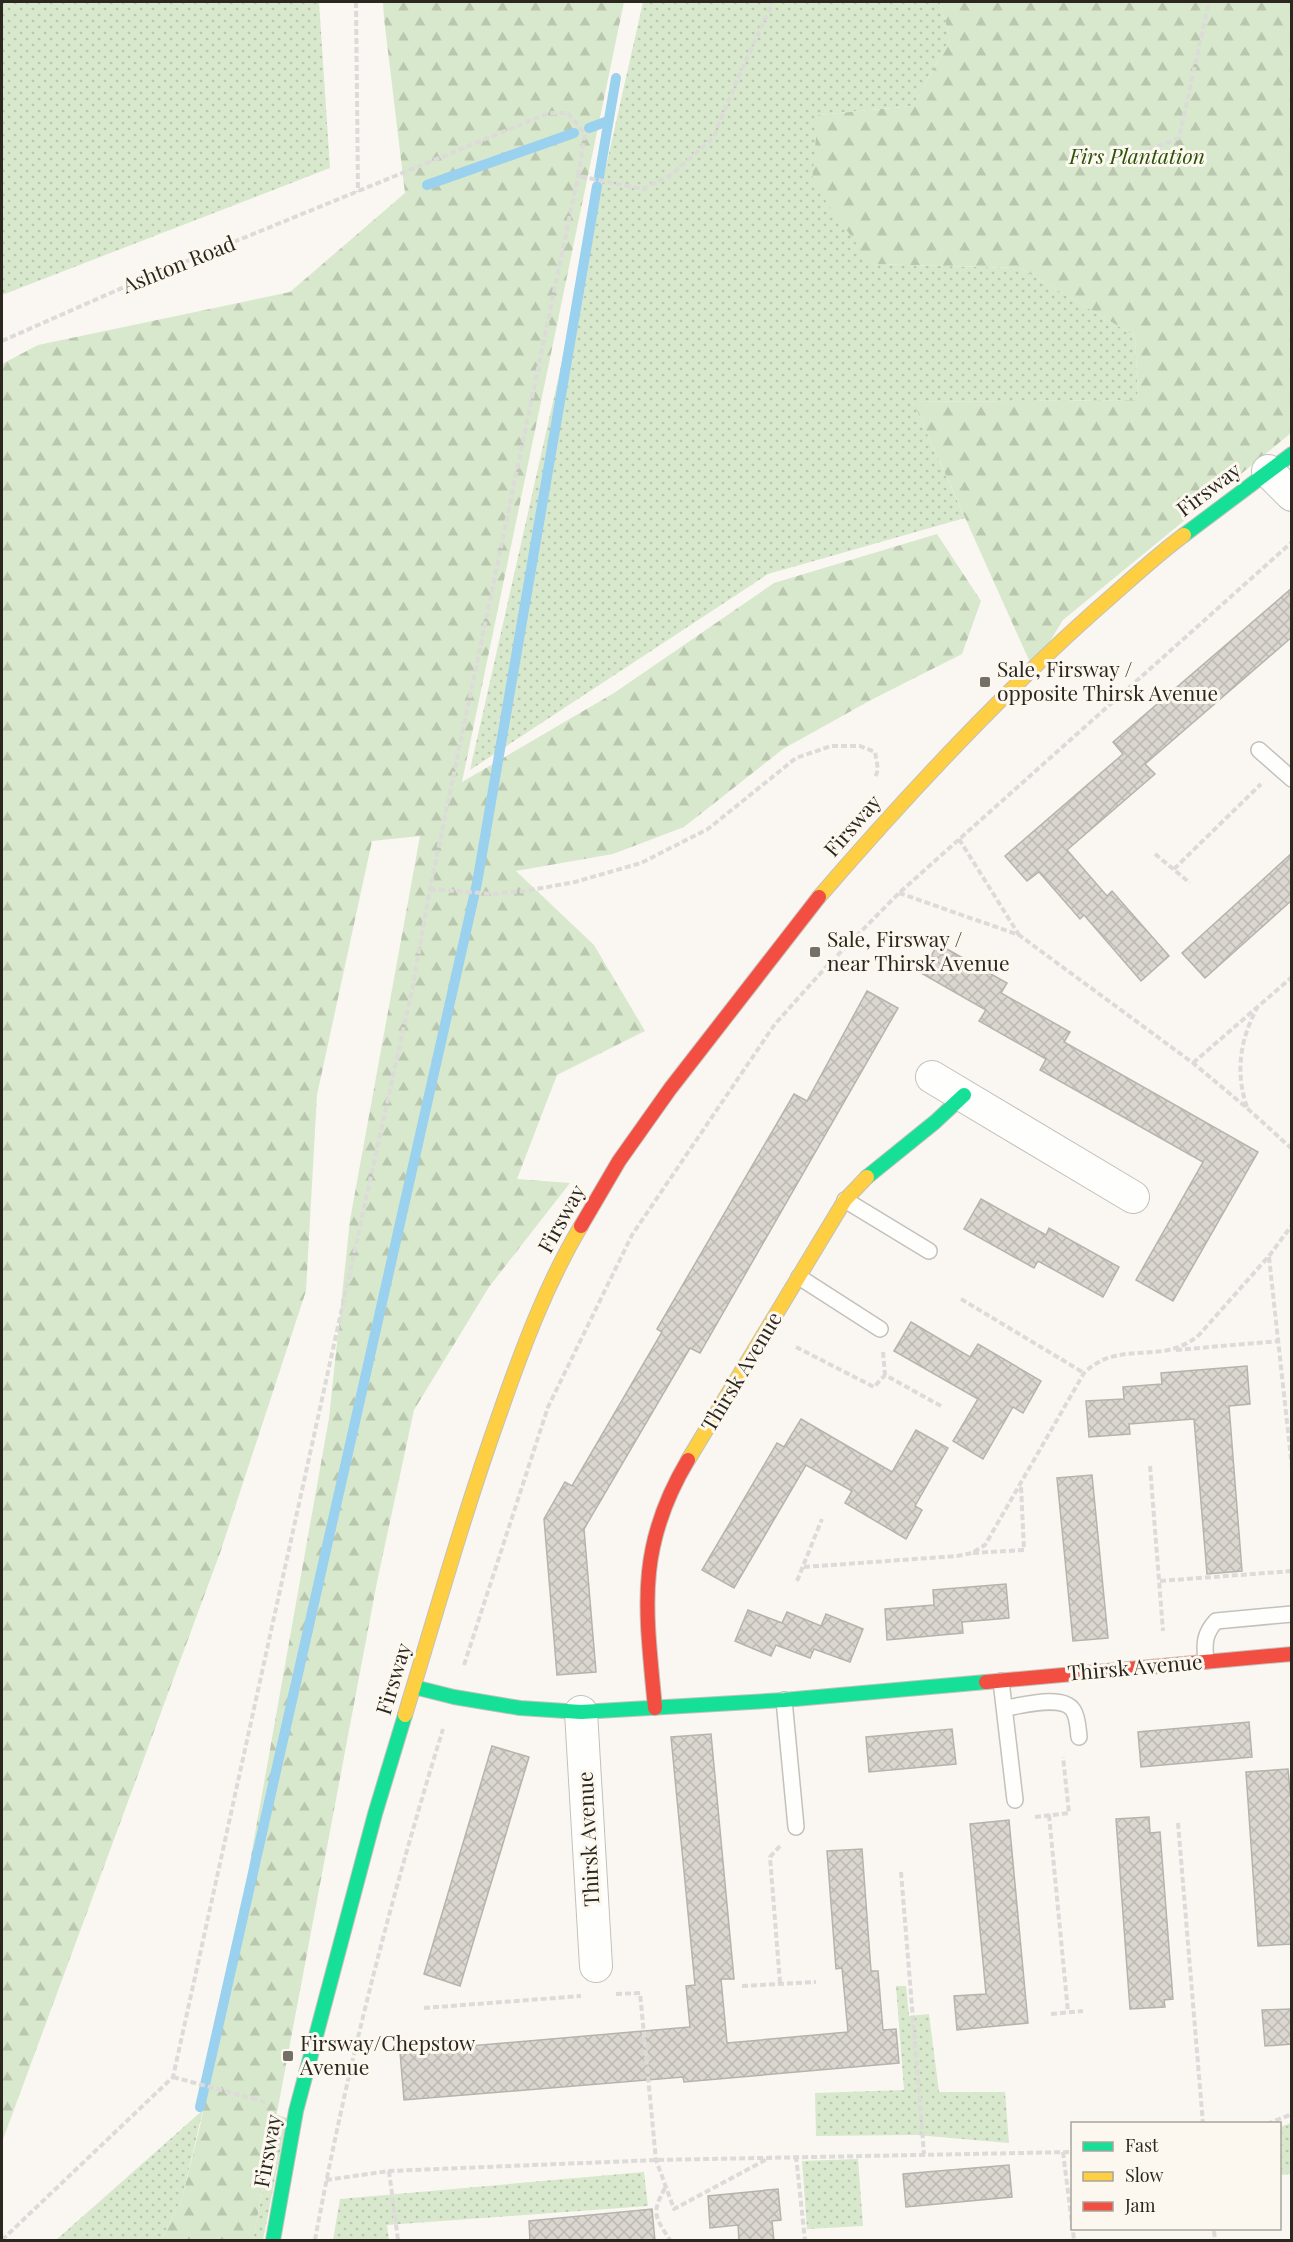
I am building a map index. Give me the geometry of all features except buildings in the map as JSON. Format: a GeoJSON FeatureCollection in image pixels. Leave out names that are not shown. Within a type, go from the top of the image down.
{"type":"FeatureCollection","features":[{"type":"Feature","properties":{"kind":"street"},"geometry":{"type":"LineString","coordinates":[[1280,463],[1292,495]]}},
{"type":"Feature","properties":{"kind":"street","name":"Firsway"},"geometry":{"type":"LineString","coordinates":[[273,2241],[296,2111],[363,1860],[414,1687],[484,1456],[520,1355],[565,1253],[619,1161],[670,1089],[813,904],[884,821],[978,722],[1066,637],[1164,550],[1280,463]]}},
{"type":"Feature","properties":{"kind":"street"},"geometry":{"type":"LineString","coordinates":[[932,1077],[1133,1197]]}},
{"type":"Feature","properties":{"kind":"street","name":"Thirsk Avenue"},"geometry":{"type":"LineString","coordinates":[[655,1708],[647,1582],[655,1533],[663,1507],[678,1477],[845,1200],[868,1175],[898,1149],[943,1117],[964,1095]]}},
{"type":"Feature","properties":{"kind":"street","name":"Thirsk Avenue"},"geometry":{"type":"LineString","coordinates":[[414,1687],[454,1697],[520,1708],[581,1712],[784,1700],[1292,1654]]}},
{"type":"Feature","properties":{"kind":"street","name":"Thirsk Avenue"},"geometry":{"type":"LineString","coordinates":[[581,1712],[596,1966]]}},
{"type":"Feature","properties":{"kind":"lane"},"geometry":{"type":"LineString","coordinates":[[1259,750],[1292,779]]}},
{"type":"Feature","properties":{"kind":"lane"},"geometry":{"type":"LineString","coordinates":[[845,1200],[929,1251]]}},
{"type":"Feature","properties":{"kind":"lane"},"geometry":{"type":"LineString","coordinates":[[799,1277],[880,1329]]}},
{"type":"Feature","properties":{"kind":"lane"},"geometry":{"type":"LineString","coordinates":[[1206,1661],[1204,1641],[1208,1630],[1216,1621],[1292,1614]]}},
{"type":"Feature","properties":{"kind":"lane"},"geometry":{"type":"LineString","coordinates":[[1001,1681],[1015,1800]]}},
{"type":"Feature","properties":{"kind":"lane"},"geometry":{"type":"LineString","coordinates":[[784,1700],[796,1827]]}},
{"type":"Feature","properties":{"kind":"lane"},"geometry":{"type":"LineString","coordinates":[[1005,1708],[1051,1701],[1065,1703],[1075,1714],[1079,1737]]}},
{"type":"Feature","properties":{"kind":"path"},"geometry":{"type":"LineString","coordinates":[[356,2],[358,192]]}},
{"type":"Feature","properties":{"kind":"path"},"geometry":{"type":"LineString","coordinates":[[2,2240],[173,2077],[413,985],[430,890],[578,176],[643,189],[671,175],[713,138],[773,2]]}},
{"type":"Feature","properties":{"kind":"path"},"geometry":{"type":"LineString","coordinates":[[1124,160],[1179,138],[1209,2]]}},
{"type":"Feature","properties":{"kind":"path","name":"Ashton Road"},"geometry":{"type":"LineString","coordinates":[[2,341],[131,284],[549,112],[568,112],[585,134],[578,176]]}},
{"type":"Feature","properties":{"kind":"path"},"geometry":{"type":"LineString","coordinates":[[315,2241],[326,2180],[366,2003],[415,1822],[454,1697],[548,1407],[632,1235],[774,1024],[827,966],[899,894],[959,839],[1292,542]]}},
{"type":"Feature","properties":{"kind":"path"},"geometry":{"type":"LineString","coordinates":[[430,890],[492,894],[525,891],[575,882],[641,863],[708,829],[796,758],[831,746],[860,746],[875,752],[878,769],[872,788],[875,803],[884,821]]}},
{"type":"Feature","properties":{"kind":"path"},"geometry":{"type":"LineString","coordinates":[[1174,869],[1279,767]]}},
{"type":"Feature","properties":{"kind":"path"},"geometry":{"type":"LineString","coordinates":[[959,839],[1019,935]]}},
{"type":"Feature","properties":{"kind":"path"},"geometry":{"type":"LineString","coordinates":[[1155,854],[1190,883]]}},
{"type":"Feature","properties":{"kind":"path"},"geometry":{"type":"LineString","coordinates":[[899,894],[1019,935],[1193,1063],[1292,1149]]}},
{"type":"Feature","properties":{"kind":"path"},"geometry":{"type":"LineString","coordinates":[[1193,1063],[1292,977]]}},
{"type":"Feature","properties":{"kind":"path"},"geometry":{"type":"LineString","coordinates":[[1247,1108],[1241,1091],[1241,1051],[1246,1027],[1258,1006]]}},
{"type":"Feature","properties":{"kind":"path"},"geometry":{"type":"LineString","coordinates":[[1173,1351],[1188,1344],[1199,1335],[1269,1256],[1292,1225]]}},
{"type":"Feature","properties":{"kind":"path"},"geometry":{"type":"LineString","coordinates":[[1269,1256],[1292,1468]]}},
{"type":"Feature","properties":{"kind":"path"},"geometry":{"type":"LineString","coordinates":[[962,1299],[1084,1373]]}},
{"type":"Feature","properties":{"kind":"path"},"geometry":{"type":"LineString","coordinates":[[766,1332],[874,1387],[885,1375],[941,1406]]}},
{"type":"Feature","properties":{"kind":"path"},"geometry":{"type":"LineString","coordinates":[[972,1553],[985,1545],[1084,1373],[1094,1363],[1111,1355],[1279,1341]]}},
{"type":"Feature","properties":{"kind":"path"},"geometry":{"type":"LineString","coordinates":[[1150,1466],[1166,1665]]}},
{"type":"Feature","properties":{"kind":"path"},"geometry":{"type":"LineString","coordinates":[[804,1567],[1024,1550],[1021,1484]]}},
{"type":"Feature","properties":{"kind":"path"},"geometry":{"type":"LineString","coordinates":[[797,1581],[822,1519]]}},
{"type":"Feature","properties":{"kind":"path"},"geometry":{"type":"LineString","coordinates":[[1160,1581],[1292,1570]]}},
{"type":"Feature","properties":{"kind":"path"},"geometry":{"type":"LineString","coordinates":[[1015,1800],[1020,1818],[1069,1813],[1063,1756],[1080,1752],[1079,1737]]}},
{"type":"Feature","properties":{"kind":"path"},"geometry":{"type":"LineString","coordinates":[[1049,1815],[1068,2012]]}},
{"type":"Feature","properties":{"kind":"path"},"geometry":{"type":"LineString","coordinates":[[1179,1823],[1203,2122]]}},
{"type":"Feature","properties":{"kind":"path"},"geometry":{"type":"LineString","coordinates":[[780,1983],[770,1857],[796,1827]]}},
{"type":"Feature","properties":{"kind":"path"},"geometry":{"type":"LineString","coordinates":[[901,1872],[924,2154]]}},
{"type":"Feature","properties":{"kind":"path"},"geometry":{"type":"LineString","coordinates":[[742,1986],[816,1982]]}},
{"type":"Feature","properties":{"kind":"path"},"geometry":{"type":"LineString","coordinates":[[608,1994],[640,1993],[656,2160],[674,2209],[772,2157]]}},
{"type":"Feature","properties":{"kind":"path"},"geometry":{"type":"LineString","coordinates":[[424,2008],[586,1996]]}},
{"type":"Feature","properties":{"kind":"path"},"geometry":{"type":"LineString","coordinates":[[1051,2014],[1083,2011]]}},
{"type":"Feature","properties":{"kind":"path"},"geometry":{"type":"LineString","coordinates":[[173,2077],[296,2111]]}},
{"type":"Feature","properties":{"kind":"path"},"geometry":{"type":"LineString","coordinates":[[1272,2122],[1292,2114]]}},
{"type":"Feature","properties":{"kind":"path"},"geometry":{"type":"LineString","coordinates":[[1063,2152],[1071,2217]]}},
{"type":"Feature","properties":{"kind":"path"},"geometry":{"type":"LineString","coordinates":[[326,2180],[389,2171],[656,2160],[1071,2152]]}},
{"type":"Feature","properties":{"kind":"path"},"geometry":{"type":"LineString","coordinates":[[796,2156],[805,2241]]}},
{"type":"Feature","properties":{"kind":"path"},"geometry":{"type":"LineString","coordinates":[[389,2171],[398,2241]]}},
{"type":"Feature","properties":{"kind":"path"},"geometry":{"type":"LineString","coordinates":[[665,2188],[657,2203],[657,2220],[670,2241]]}},
{"type":"Feature","properties":{"kind":"path"},"geometry":{"type":"LineString","coordinates":[[1214,2231],[1215,2241]]}},
{"type":"Feature","properties":{"kind":"green space"},"geometry":{"type":"Polygon","coordinates":[[[2,2],[319,2],[330,168],[2,295],[2,2]]]}},
{"type":"Feature","properties":{"kind":"green space"},"geometry":{"type":"Polygon","coordinates":[[[383,2],[624,2],[462,782],[614,693],[774,583],[937,534],[981,601],[962,654],[871,700],[783,749],[684,827],[613,854],[516,871],[594,945],[645,1031],[557,1075],[517,1179],[570,1183],[489,1287],[414,1410],[377,1582],[253,2240],[161,2240],[182,2198],[200,2126],[225,2002],[329,1418],[350,1220],[420,836],[372,841],[317,1095],[306,1291],[220,1553],[2,2142],[2,364],[38,345],[290,292],[405,193],[383,2]]]}},
{"type":"Feature","properties":{"kind":"green space"},"geometry":{"type":"Polygon","coordinates":[[[643,2],[940,2],[950,39],[913,106],[818,115],[871,264],[1020,268],[1135,336],[1138,400],[913,402],[965,518],[768,574],[470,770],[643,2]]]}},
{"type":"Feature","properties":{"kind":"green space","name":"Firs Plantation"},"geometry":{"type":"Polygon","coordinates":[[[940,2],[1291,2],[1291,433],[1063,620],[1033,669],[913,402],[1138,400],[1135,336],[1020,268],[871,264],[812,182],[818,115],[913,106],[950,39],[940,2]]]}},
{"type":"Feature","properties":{"kind":"green space"},"geometry":{"type":"Polygon","coordinates":[[[896,1986],[906,1986],[909,2016],[929,2014],[939,2092],[1005,2092],[1009,2143],[916,2135],[816,2136],[815,2093],[904,2090],[896,1986]]]}},
{"type":"Feature","properties":{"kind":"green space"},"geometry":{"type":"Polygon","coordinates":[[[203,2110],[182,2198],[161,2240],[56,2240],[203,2110]]]}},
{"type":"Feature","properties":{"kind":"green space"},"geometry":{"type":"Polygon","coordinates":[[[277,2115],[287,2118],[263,2240],[253,2240],[277,2115]]]}},
{"type":"Feature","properties":{"kind":"green space"},"geometry":{"type":"Polygon","coordinates":[[[1291,2123],[1291,2174],[1281,2175],[1281,2127],[1291,2123]]]}},
{"type":"Feature","properties":{"kind":"green space"},"geometry":{"type":"Polygon","coordinates":[[[858,2159],[863,2226],[807,2229],[802,2161],[858,2159]]]}},
{"type":"Feature","properties":{"kind":"green space"},"geometry":{"type":"Polygon","coordinates":[[[644,2172],[648,2206],[387,2225],[389,2240],[333,2240],[340,2199],[644,2172]]]}},
{"type":"Feature","properties":{"kind":"waterway"},"geometry":{"type":"LineString","coordinates":[[599,177],[616,78]]}},
{"type":"Feature","properties":{"kind":"waterway"},"geometry":{"type":"LineString","coordinates":[[589,128],[608,121]]}},
{"type":"Feature","properties":{"kind":"waterway"},"geometry":{"type":"LineString","coordinates":[[427,185],[574,133]]}},
{"type":"Feature","properties":{"kind":"waterway"},"geometry":{"type":"LineString","coordinates":[[200,2107],[477,883],[597,186]]}},
{"type":"Feature","properties":{"kind":"traffic: fast"},"geometry":{"type":"LineString","coordinates":[[1184,535],[1292,454]]}},
{"type":"Feature","properties":{"kind":"traffic: fast"},"geometry":{"type":"LineString","coordinates":[[867,1177],[935,1122],[964,1095]]}},
{"type":"Feature","properties":{"kind":"traffic: fast"},"geometry":{"type":"LineString","coordinates":[[414,1687],[454,1697],[520,1708],[581,1712],[784,1700],[986,1682]]}},
{"type":"Feature","properties":{"kind":"traffic: fast"},"geometry":{"type":"LineString","coordinates":[[273,2240],[296,2111],[375,1814],[405,1715]]}},
{"type":"Feature","properties":{"kind":"traffic: slow"},"geometry":{"type":"LineString","coordinates":[[819,897],[919,785],[1024,677],[1097,609],[1184,535]]}},
{"type":"Feature","properties":{"kind":"traffic: slow"},"geometry":{"type":"LineString","coordinates":[[688,1460],[845,1200],[867,1177]]}},
{"type":"Feature","properties":{"kind":"traffic: slow"},"geometry":{"type":"LineString","coordinates":[[405,1715],[463,1524],[509,1386],[547,1293],[581,1226]]}},
{"type":"Feature","properties":{"kind":"traffic: jam"},"geometry":{"type":"LineString","coordinates":[[581,1226],[619,1161],[670,1089],[819,897]]}},
{"type":"Feature","properties":{"kind":"traffic: jam"},"geometry":{"type":"LineString","coordinates":[[655,1708],[649,1640],[648,1581],[659,1523],[671,1492],[688,1460]]}},
{"type":"Feature","properties":{"kind":"traffic: jam"},"geometry":{"type":"LineString","coordinates":[[986,1682],[1292,1654]]}},
{"type":"Feature","properties":{"kind":"place","name":"Sale, Firsway / opposite Thirsk Avenue"},"geometry":{"type":"Point","coordinates":[985,682]}},
{"type":"Feature","properties":{"kind":"place","name":"Sale, Firsway / near Thirsk Avenue"},"geometry":{"type":"Point","coordinates":[815,952]}},
{"type":"Feature","properties":{"kind":"place","name":"Firsway/Chepstow Avenue"},"geometry":{"type":"Point","coordinates":[288,2056]}}]}
